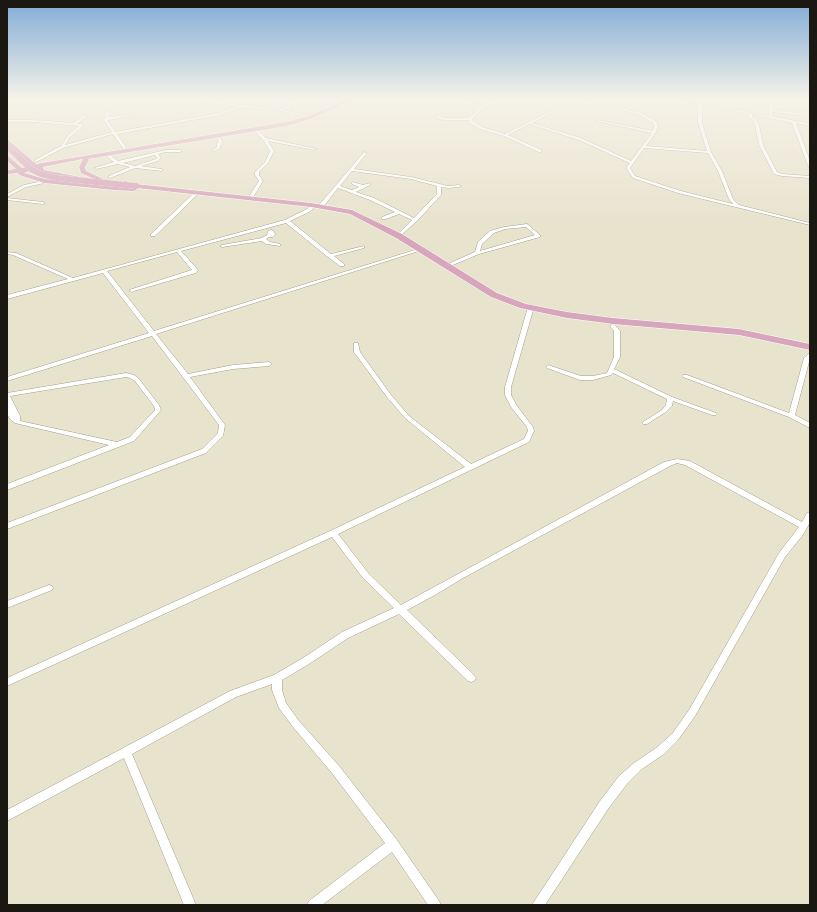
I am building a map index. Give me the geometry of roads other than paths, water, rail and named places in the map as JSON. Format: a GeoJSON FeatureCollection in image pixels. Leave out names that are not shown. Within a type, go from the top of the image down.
{"type":"FeatureCollection","features":[{"type":"Feature","properties":{"kind":"main road"},"geometry":{"type":"LineString","coordinates":[[7,141],[34,165],[77,178],[101,180],[134,187]]}},
{"type":"Feature","properties":{"kind":"main road"},"geometry":{"type":"LineString","coordinates":[[34,165],[54,165],[86,160],[126,150],[185,141]]}},
{"type":"Feature","properties":{"kind":"main road"},"geometry":{"type":"LineString","coordinates":[[7,168],[213,141]]}},
{"type":"Feature","properties":{"kind":"main road"},"geometry":{"type":"LineString","coordinates":[[7,146],[31,169],[41,174],[58,178],[302,208],[316,206],[352,212],[399,236],[417,251],[446,266],[494,295],[531,310],[567,315],[740,332],[810,347]]}},
{"type":"Feature","properties":{"kind":"main road"},"geometry":{"type":"LineString","coordinates":[[7,154],[26,172],[37,176],[250,198],[302,208]]}},
{"type":"Feature","properties":{"kind":"main road"},"geometry":{"type":"LineString","coordinates":[[7,158],[17,167],[27,180]]}},
{"type":"Feature","properties":{"kind":"main road"},"geometry":{"type":"LineString","coordinates":[[86,160],[82,167],[83,172],[101,180]]}},
{"type":"Feature","properties":{"kind":"main road"},"geometry":{"type":"LineString","coordinates":[[54,165],[65,161]]}},
{"type":"Feature","properties":{"kind":"main road"},"geometry":{"type":"LineString","coordinates":[[27,180],[34,165]]}},
{"type":"Feature","properties":{"kind":"main road"},"geometry":{"type":"LineString","coordinates":[[7,172],[17,167]]}},
{"type":"Feature","properties":{"kind":"main road"},"geometry":{"type":"LineString","coordinates":[[7,177],[114,188],[134,187]]}},
{"type":"Feature","properties":{"kind":"main road"},"geometry":{"type":"LineString","coordinates":[[316,206],[349,214],[394,237],[490,298],[564,319],[613,326],[740,336],[810,351]]}},
{"type":"Feature","properties":{"kind":"street"},"geometry":{"type":"LineString","coordinates":[[62,147],[66,141]]}},
{"type":"Feature","properties":{"kind":"street"},"geometry":{"type":"LineString","coordinates":[[34,165],[62,147],[86,141]]}},
{"type":"Feature","properties":{"kind":"street"},"geometry":{"type":"LineString","coordinates":[[119,141],[126,150]]}},
{"type":"Feature","properties":{"kind":"street"},"geometry":{"type":"LineString","coordinates":[[214,150],[219,147],[217,141]]}},
{"type":"Feature","properties":{"kind":"street"},"geometry":{"type":"LineString","coordinates":[[250,198],[260,181],[257,172],[266,162],[272,151],[266,141]]}},
{"type":"Feature","properties":{"kind":"street"},"geometry":{"type":"LineString","coordinates":[[273,141],[315,149]]}},
{"type":"Feature","properties":{"kind":"street"},"geometry":{"type":"LineString","coordinates":[[517,141],[540,151]]}},
{"type":"Feature","properties":{"kind":"street"},"geometry":{"type":"LineString","coordinates":[[583,141],[631,162]]}},
{"type":"Feature","properties":{"kind":"street"},"geometry":{"type":"LineString","coordinates":[[648,141],[628,168],[630,173],[640,180],[680,192],[810,224]]}},
{"type":"Feature","properties":{"kind":"street"},"geometry":{"type":"LineString","coordinates":[[705,141],[709,152],[720,171],[731,200],[737,205]]}},
{"type":"Feature","properties":{"kind":"street"},"geometry":{"type":"LineString","coordinates":[[760,141],[775,173],[810,177]]}},
{"type":"Feature","properties":{"kind":"street"},"geometry":{"type":"LineString","coordinates":[[800,141],[810,166]]}},
{"type":"Feature","properties":{"kind":"street"},"geometry":{"type":"LineString","coordinates":[[643,147],[709,152]]}},
{"type":"Feature","properties":{"kind":"street"},"geometry":{"type":"LineString","coordinates":[[96,168],[156,153],[180,151]]}},
{"type":"Feature","properties":{"kind":"street"},"geometry":{"type":"LineString","coordinates":[[110,177],[157,160],[159,158],[156,153]]}},
{"type":"Feature","properties":{"kind":"street"},"geometry":{"type":"LineString","coordinates":[[316,206],[337,186],[365,153]]}},
{"type":"Feature","properties":{"kind":"street"},"geometry":{"type":"LineString","coordinates":[[110,154],[116,162],[135,167],[161,170]]}},
{"type":"Feature","properties":{"kind":"street"},"geometry":{"type":"LineString","coordinates":[[110,154],[121,160],[120,162]]}},
{"type":"Feature","properties":{"kind":"street"},"geometry":{"type":"LineString","coordinates":[[351,170],[411,178],[448,188]]}},
{"type":"Feature","properties":{"kind":"street"},"geometry":{"type":"LineString","coordinates":[[7,196],[27,180],[46,181]]}},
{"type":"Feature","properties":{"kind":"street"},"geometry":{"type":"LineString","coordinates":[[353,182],[363,186]]}},
{"type":"Feature","properties":{"kind":"street"},"geometry":{"type":"LineString","coordinates":[[352,192],[370,184]]}},
{"type":"Feature","properties":{"kind":"street"},"geometry":{"type":"LineString","coordinates":[[439,185],[439,194]]}},
{"type":"Feature","properties":{"kind":"street"},"geometry":{"type":"LineString","coordinates":[[337,186],[415,220]]}},
{"type":"Feature","properties":{"kind":"street"},"geometry":{"type":"LineString","coordinates":[[399,236],[439,194],[448,188],[459,186]]}},
{"type":"Feature","properties":{"kind":"street"},"geometry":{"type":"LineString","coordinates":[[153,236],[195,195]]}},
{"type":"Feature","properties":{"kind":"street"},"geometry":{"type":"LineString","coordinates":[[7,199],[43,203]]}},
{"type":"Feature","properties":{"kind":"street"},"geometry":{"type":"LineString","coordinates":[[724,202],[731,200]]}},
{"type":"Feature","properties":{"kind":"street"},"geometry":{"type":"LineString","coordinates":[[7,297],[287,221],[302,208]]}},
{"type":"Feature","properties":{"kind":"street"},"geometry":{"type":"LineString","coordinates":[[384,218],[399,212]]}},
{"type":"Feature","properties":{"kind":"street"},"geometry":{"type":"LineString","coordinates":[[287,221],[342,265]]}},
{"type":"Feature","properties":{"kind":"street"},"geometry":{"type":"LineString","coordinates":[[446,266],[477,253],[538,236],[527,225],[504,228],[492,232],[480,242],[477,253]]}},
{"type":"Feature","properties":{"kind":"street"},"geometry":{"type":"LineString","coordinates":[[222,246],[263,239],[270,234],[263,228]]}},
{"type":"Feature","properties":{"kind":"street"},"geometry":{"type":"LineString","coordinates":[[263,239],[268,243],[278,245]]}},
{"type":"Feature","properties":{"kind":"street"},"geometry":{"type":"LineString","coordinates":[[268,243],[270,249]]}},
{"type":"Feature","properties":{"kind":"street"},"geometry":{"type":"LineString","coordinates":[[330,256],[362,247]]}},
{"type":"Feature","properties":{"kind":"street"},"geometry":{"type":"LineString","coordinates":[[132,290],[194,272],[195,270],[178,251]]}},
{"type":"Feature","properties":{"kind":"street"},"geometry":{"type":"LineString","coordinates":[[7,379],[417,251]]}},
{"type":"Feature","properties":{"kind":"street"},"geometry":{"type":"LineString","coordinates":[[7,253],[14,254],[72,279]]}},
{"type":"Feature","properties":{"kind":"street"},"geometry":{"type":"LineString","coordinates":[[7,526],[204,451],[221,434],[222,426],[186,376],[104,271]]}},
{"type":"Feature","properties":{"kind":"street"},"geometry":{"type":"LineString","coordinates":[[7,682],[333,533],[522,443],[530,436],[530,427],[514,407],[508,395],[508,387],[531,310]]}},
{"type":"Feature","properties":{"kind":"street"},"geometry":{"type":"LineString","coordinates":[[549,367],[580,378],[593,378],[609,374],[617,357],[617,331],[613,326]]}},
{"type":"Feature","properties":{"kind":"street"},"geometry":{"type":"LineString","coordinates":[[356,344],[357,352],[389,396],[407,417],[470,467]]}},
{"type":"Feature","properties":{"kind":"street"},"geometry":{"type":"LineString","coordinates":[[791,416],[807,358],[810,355]]}},
{"type":"Feature","properties":{"kind":"street"},"geometry":{"type":"LineString","coordinates":[[186,376],[233,367],[269,364]]}},
{"type":"Feature","properties":{"kind":"street"},"geometry":{"type":"LineString","coordinates":[[611,370],[670,398],[714,414]]}},
{"type":"Feature","properties":{"kind":"street"},"geometry":{"type":"LineString","coordinates":[[7,487],[132,439],[158,410],[157,406],[132,376],[115,376],[7,395],[14,408],[17,422]]}},
{"type":"Feature","properties":{"kind":"street"},"geometry":{"type":"LineString","coordinates":[[686,376],[791,416],[810,426]]}},
{"type":"Feature","properties":{"kind":"street"},"geometry":{"type":"LineString","coordinates":[[645,423],[669,406],[670,398]]}},
{"type":"Feature","properties":{"kind":"street"},"geometry":{"type":"LineString","coordinates":[[7,405],[12,418],[17,422],[118,445]]}},
{"type":"Feature","properties":{"kind":"street"},"geometry":{"type":"LineString","coordinates":[[7,816],[233,694],[277,678],[306,661],[345,634],[377,622],[674,462],[687,463],[804,526]]}},
{"type":"Feature","properties":{"kind":"street"},"geometry":{"type":"LineString","coordinates":[[538,905],[604,805],[623,780],[638,766],[660,752],[675,737],[692,713],[782,556],[804,526],[810,515]]}},
{"type":"Feature","properties":{"kind":"street"},"geometry":{"type":"LineString","coordinates":[[333,533],[366,576],[471,678]]}},
{"type":"Feature","properties":{"kind":"street"},"geometry":{"type":"LineString","coordinates":[[7,605],[49,588]]}},
{"type":"Feature","properties":{"kind":"street"},"geometry":{"type":"LineString","coordinates":[[277,678],[277,690],[282,705],[296,724],[336,770],[393,844],[433,904]]}},
{"type":"Feature","properties":{"kind":"street"},"geometry":{"type":"LineString","coordinates":[[126,751],[190,905]]}},
{"type":"Feature","properties":{"kind":"street"},"geometry":{"type":"LineString","coordinates":[[313,905],[393,844]]}}]}
